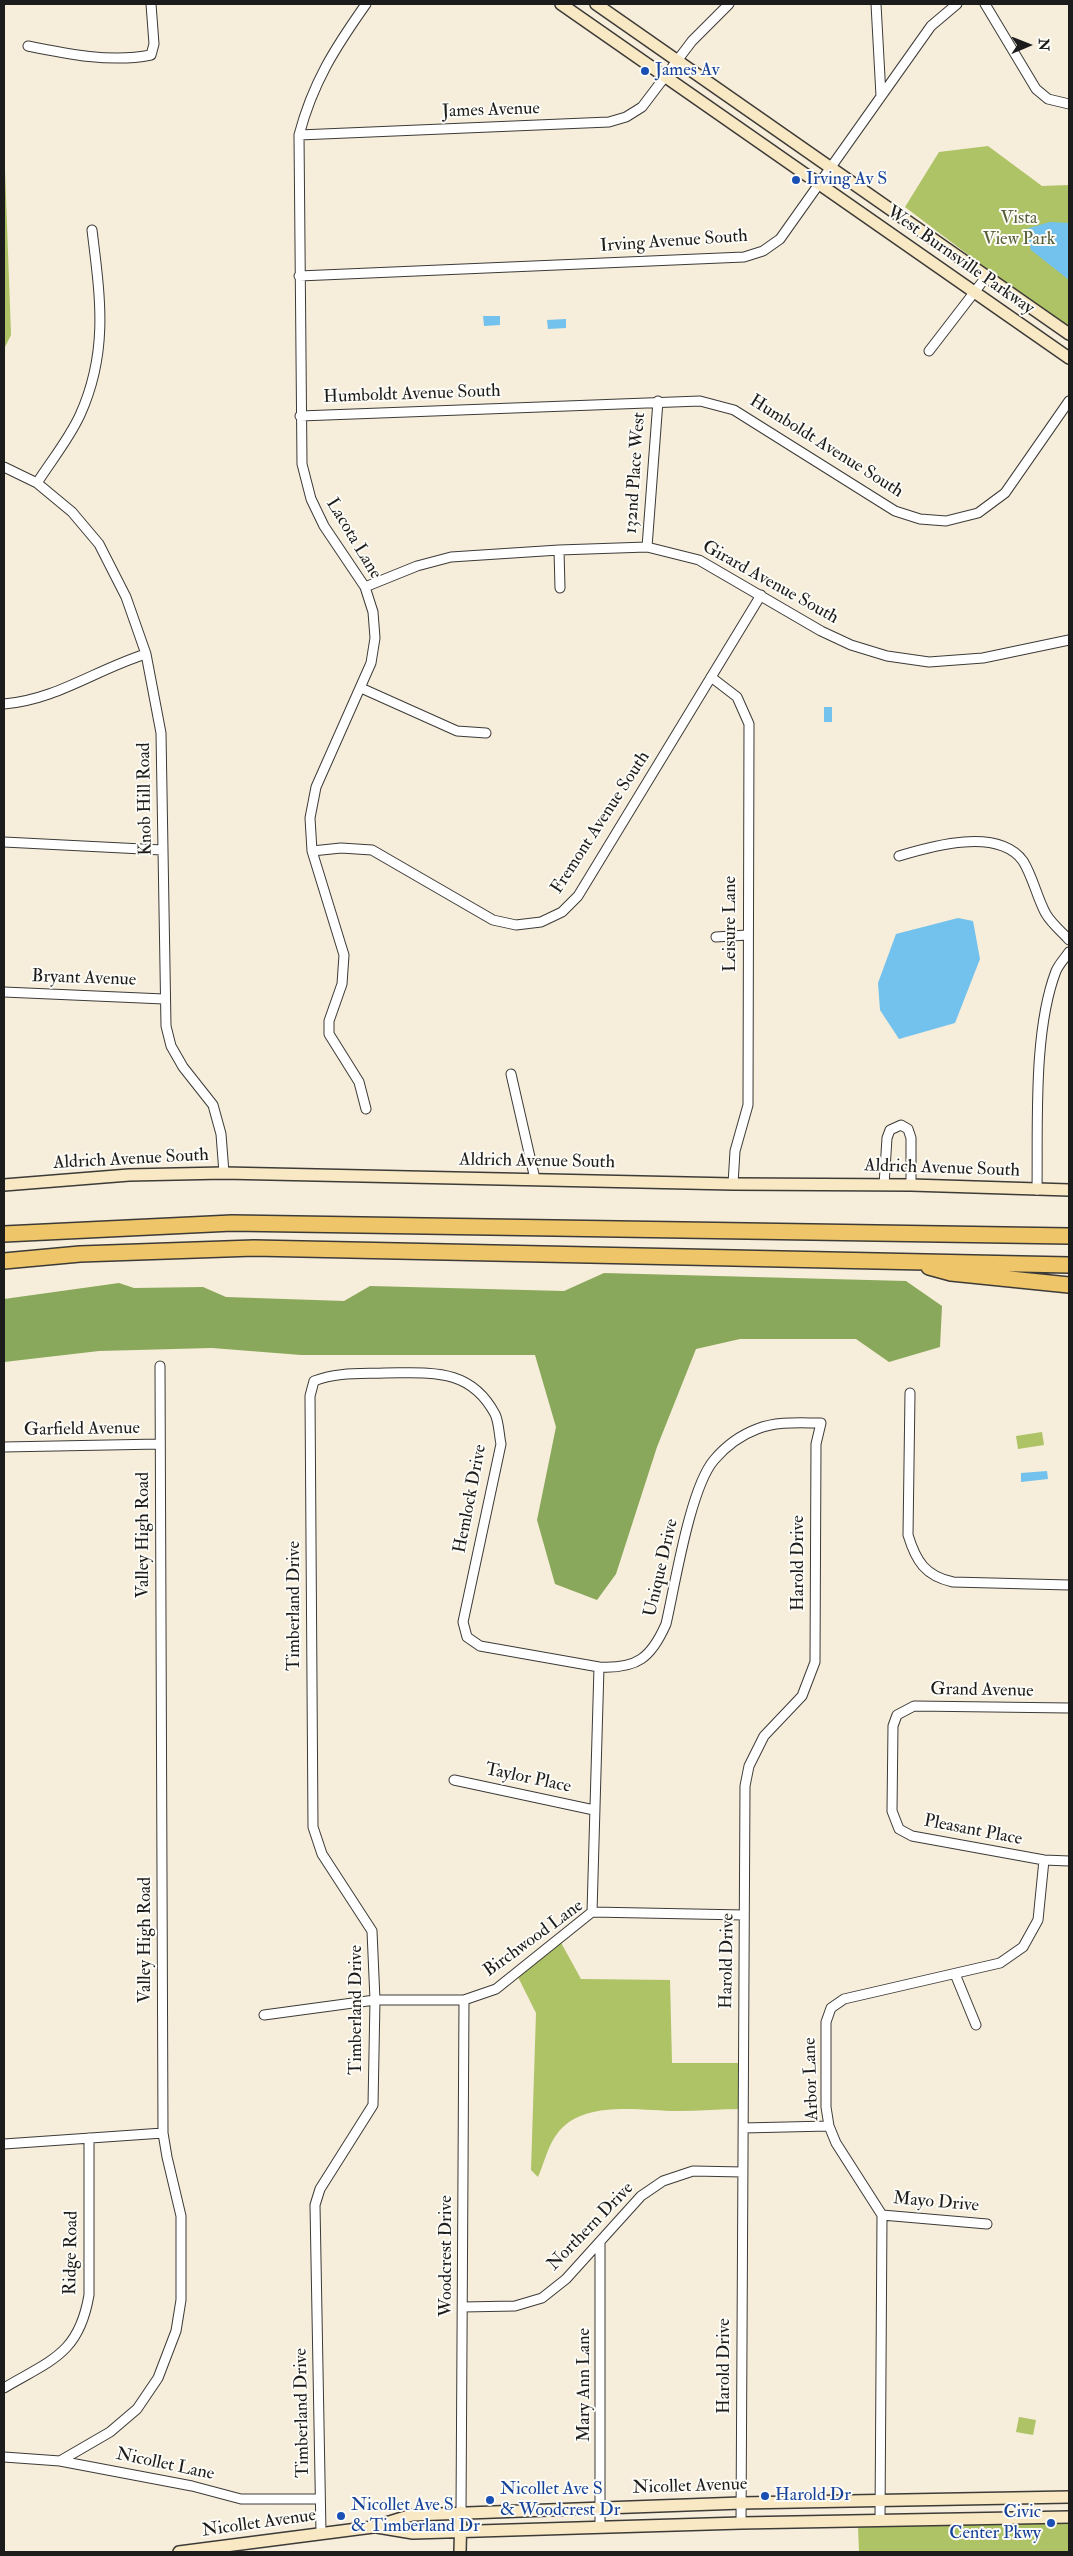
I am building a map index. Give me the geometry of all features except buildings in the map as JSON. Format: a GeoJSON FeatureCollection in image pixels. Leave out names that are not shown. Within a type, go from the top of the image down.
{"type":"FeatureCollection","features":[{"type":"Feature","properties":{"kind":"highway"},"geometry":{"type":"LineString","coordinates":[[4,1234],[232,1223],[1069,1236]]}},
{"type":"Feature","properties":{"kind":"highway"},"geometry":{"type":"LineString","coordinates":[[944,1233],[1069,1226]]}},
{"type":"Feature","properties":{"kind":"highway"},"geometry":{"type":"LineString","coordinates":[[4,1261],[89,1254],[244,1248],[909,1260],[1069,1265]]}},
{"type":"Feature","properties":{"kind":"highway"},"geometry":{"type":"LineString","coordinates":[[909,1260],[951,1273],[1069,1285]]}},
{"type":"Feature","properties":{"kind":"street"},"geometry":{"type":"LineString","coordinates":[[28,46],[80,57],[140,57],[151,55],[154,44],[151,4]]}},
{"type":"Feature","properties":{"kind":"street","name":"Lacota Lane"},"geometry":{"type":"LineString","coordinates":[[366,4],[330,54],[306,108],[299,135],[300,416],[302,464],[310,499],[324,526],[366,587],[373,612],[375,638],[372,664],[316,787],[310,818],[312,851],[344,955],[342,984],[329,1021],[329,1034],[358,1082],[366,1109]]}},
{"type":"Feature","properties":{"kind":"street","name":"West Burnsville Parkway"},"geometry":{"type":"LineString","coordinates":[[561,4],[1069,358]]}},
{"type":"Feature","properties":{"kind":"street","name":"West Burnsville Parkway"},"geometry":{"type":"LineString","coordinates":[[596,4],[1069,334]]}},
{"type":"Feature","properties":{"kind":"street","name":"James Avenue"},"geometry":{"type":"LineString","coordinates":[[299,135],[609,122],[626,117],[642,107],[692,41],[729,4]]}},
{"type":"Feature","properties":{"kind":"street"},"geometry":{"type":"LineString","coordinates":[[876,4],[881,96]]}},
{"type":"Feature","properties":{"kind":"street","name":"Irving Avenue South"},"geometry":{"type":"LineString","coordinates":[[299,276],[744,258],[763,251],[780,239],[931,26],[957,4]]}},
{"type":"Feature","properties":{"kind":"street"},"geometry":{"type":"LineString","coordinates":[[984,4],[1036,89],[1048,99],[1069,104]]}},
{"type":"Feature","properties":{"kind":"street"},"geometry":{"type":"LineString","coordinates":[[37,484],[80,415],[98,361],[101,310],[92,230]]}},
{"type":"Feature","properties":{"kind":"street"},"geometry":{"type":"LineString","coordinates":[[929,351],[986,277]]}},
{"type":"Feature","properties":{"kind":"street","name":"Humboldt Avenue South"},"geometry":{"type":"LineString","coordinates":[[300,416],[700,401],[734,410],[895,510],[920,519],[946,521],[978,513],[1005,493],[1069,401]]}},
{"type":"Feature","properties":{"kind":"street","name":"132nd Place West"},"geometry":{"type":"LineString","coordinates":[[647,547],[658,402]]}},
{"type":"Feature","properties":{"kind":"street","name":"Knob Hill Road"},"geometry":{"type":"LineString","coordinates":[[4,467],[37,484],[72,512],[99,544],[126,597],[146,654],[161,733],[164,999],[166,1026],[171,1046],[183,1067],[206,1093],[218,1118],[224,1173]]}},
{"type":"Feature","properties":{"kind":"street","name":"Girard Avenue South"},"geometry":{"type":"LineString","coordinates":[[366,587],[417,566],[451,557],[647,547],[700,560],[850,646],[887,656],[928,662],[983,658],[1069,640]]}},
{"type":"Feature","properties":{"kind":"street"},"geometry":{"type":"LineString","coordinates":[[559,550],[560,588]]}},
{"type":"Feature","properties":{"kind":"street","name":"Fremont Avenue South"},"geometry":{"type":"LineString","coordinates":[[312,851],[341,848],[372,850],[493,920],[516,925],[541,922],[562,912],[578,896],[761,595]]}},
{"type":"Feature","properties":{"kind":"street"},"geometry":{"type":"LineString","coordinates":[[4,704],[43,697],[73,686],[117,663],[146,654]]}},
{"type":"Feature","properties":{"kind":"street","name":"Leisure Lane"},"geometry":{"type":"LineString","coordinates":[[711,677],[737,697],[749,724],[748,1105],[735,1150],[733,1184]]}},
{"type":"Feature","properties":{"kind":"street"},"geometry":{"type":"LineString","coordinates":[[361,688],[456,731],[486,733]]}},
{"type":"Feature","properties":{"kind":"street"},"geometry":{"type":"LineString","coordinates":[[4,842],[162,850]]}},
{"type":"Feature","properties":{"kind":"street"},"geometry":{"type":"LineString","coordinates":[[899,856],[938,844],[985,842],[1005,846],[1022,861],[1047,916],[1069,940]]}},
{"type":"Feature","properties":{"kind":"street"},"geometry":{"type":"LineString","coordinates":[[716,937],[747,935]]}},
{"type":"Feature","properties":{"kind":"street"},"geometry":{"type":"LineString","coordinates":[[1037,1190],[1040,1058],[1049,996],[1057,969],[1069,952]]}},
{"type":"Feature","properties":{"kind":"street","name":"Bryant Avenue"},"geometry":{"type":"LineString","coordinates":[[4,992],[164,999]]}},
{"type":"Feature","properties":{"kind":"street"},"geometry":{"type":"LineString","coordinates":[[511,1074],[535,1180]]}},
{"type":"Feature","properties":{"kind":"street"},"geometry":{"type":"LineString","coordinates":[[884,1185],[887,1138],[890,1130],[901,1126],[908,1129],[912,1138],[911,1185]]}},
{"type":"Feature","properties":{"kind":"street","name":"Aldrich Avenue South"},"geometry":{"type":"LineString","coordinates":[[4,1184],[129,1175],[224,1173],[733,1184],[911,1185],[1069,1190]]}},
{"type":"Feature","properties":{"kind":"street","name":"Valley High Road"},"geometry":{"type":"LineString","coordinates":[[60,2461],[110,2432],[137,2409],[158,2378],[176,2331],[181,2300],[181,2216],[167,2157],[164,2132],[160,1366]]}},
{"type":"Feature","properties":{"kind":"street","name":"Hemlock Drive"},"geometry":{"type":"LineString","coordinates":[[310,1396],[314,1381],[332,1374],[441,1373],[461,1380],[480,1392],[496,1416],[500,1444],[463,1622],[467,1637],[480,1646],[599,1667]]}},
{"type":"Feature","properties":{"kind":"street"},"geometry":{"type":"LineString","coordinates":[[910,1393],[908,1535],[914,1557],[939,1579],[953,1582],[1069,1585]]}},
{"type":"Feature","properties":{"kind":"street","name":"Timberland Drive"},"geometry":{"type":"LineString","coordinates":[[310,1396],[313,1827],[322,1854],[372,1930],[374,2000],[373,2106],[320,2189],[315,2205],[321,2533]]}},
{"type":"Feature","properties":{"kind":"street","name":"Unique Drive"},"geometry":{"type":"LineString","coordinates":[[599,1667],[627,1667],[644,1657],[659,1640],[666,1624],[696,1496],[713,1461],[733,1442],[757,1429],[783,1423],[821,1423]]}},
{"type":"Feature","properties":{"kind":"street","name":"Harold Drive"},"geometry":{"type":"LineString","coordinates":[[741,2523],[746,1786],[749,1766],[764,1736],[802,1696],[815,1662],[816,1444],[821,1423]]}},
{"type":"Feature","properties":{"kind":"street","name":"Garfield Avenue"},"geometry":{"type":"LineString","coordinates":[[4,1447],[160,1444]]}},
{"type":"Feature","properties":{"kind":"street"},"geometry":{"type":"LineString","coordinates":[[592,1912],[599,1667]]}},
{"type":"Feature","properties":{"kind":"street","name":"Grand Avenue"},"geometry":{"type":"LineString","coordinates":[[897,1714],[914,1706],[1069,1708]]}},
{"type":"Feature","properties":{"kind":"street","name":"Pleasant Place"},"geometry":{"type":"LineString","coordinates":[[897,1714],[893,1726],[892,1810],[899,1829],[912,1836],[1044,1860],[1069,1861]]}},
{"type":"Feature","properties":{"kind":"street","name":"Taylor Place"},"geometry":{"type":"LineString","coordinates":[[454,1780],[594,1810]]}},
{"type":"Feature","properties":{"kind":"street","name":"Arbor Lane"},"geometry":{"type":"LineString","coordinates":[[882,2215],[836,2143],[829,2126],[826,2107],[826,2022],[831,2008],[844,1999],[1000,1963],[1023,1947],[1038,1920],[1044,1860]]}},
{"type":"Feature","properties":{"kind":"street","name":"Birchwood Lane"},"geometry":{"type":"LineString","coordinates":[[264,2015],[374,2000],[464,2000],[496,1990],[592,1912],[744,1915]]}},
{"type":"Feature","properties":{"kind":"street"},"geometry":{"type":"LineString","coordinates":[[955,1974],[976,2025]]}},
{"type":"Feature","properties":{"kind":"street","name":"Woodcrest Drive"},"geometry":{"type":"LineString","coordinates":[[461,2512],[464,2000]]}},
{"type":"Feature","properties":{"kind":"street"},"geometry":{"type":"LineString","coordinates":[[743,2128],[829,2126]]}},
{"type":"Feature","properties":{"kind":"street"},"geometry":{"type":"LineString","coordinates":[[4,2144],[164,2132]]}},
{"type":"Feature","properties":{"kind":"street","name":"Ridge Road"},"geometry":{"type":"LineString","coordinates":[[4,2388],[64,2352],[76,2337],[86,2310],[89,2295],[89,2138]]}},
{"type":"Feature","properties":{"kind":"street","name":"Northern Drive"},"geometry":{"type":"LineString","coordinates":[[463,2307],[515,2306],[542,2298],[566,2279],[641,2196],[663,2181],[693,2172],[743,2172]]}},
{"type":"Feature","properties":{"kind":"street"},"geometry":{"type":"LineString","coordinates":[[880,2520],[882,2215]]}},
{"type":"Feature","properties":{"kind":"street","name":"Mayo Drive"},"geometry":{"type":"LineString","coordinates":[[882,2215],[987,2224]]}},
{"type":"Feature","properties":{"kind":"street","name":"Mary Ann Lane"},"geometry":{"type":"LineString","coordinates":[[600,2243],[600,2526]]}},
{"type":"Feature","properties":{"kind":"street","name":"Nicollet Lane"},"geometry":{"type":"LineString","coordinates":[[4,2457],[60,2461],[192,2486],[241,2499],[320,2499]]}},
{"type":"Feature","properties":{"kind":"street","name":"Nicollet Avenue"},"geometry":{"type":"LineString","coordinates":[[179,2552],[373,2527],[412,2515],[740,2503],[1069,2497]]}},
{"type":"Feature","properties":{"kind":"street"},"geometry":{"type":"LineString","coordinates":[[460,2552],[461,2512]]}},
{"type":"Feature","properties":{"kind":"street","name":"Nicollet Avenue"},"geometry":{"type":"LineString","coordinates":[[373,2527],[412,2533],[600,2526],[1069,2517]]}},
{"type":"Feature","properties":{"kind":"green space"},"geometry":{"type":"Polygon","coordinates":[[[4,142],[11,335],[4,349],[4,142]]]}},
{"type":"Feature","properties":{"kind":"green space","name":"Vista View Park"},"geometry":{"type":"Polygon","coordinates":[[[988,146],[1042,186],[1069,185],[1069,331],[905,207],[939,152],[988,146]]]}},
{"type":"Feature","properties":{"kind":"green space"},"geometry":{"type":"Polygon","coordinates":[[[604,1273],[906,1281],[942,1306],[940,1347],[889,1362],[856,1339],[740,1339],[696,1349],[657,1447],[616,1574],[597,1600],[555,1584],[537,1520],[556,1427],[535,1355],[301,1355],[212,1348],[99,1351],[4,1362],[4,1299],[119,1283],[134,1288],[203,1287],[226,1297],[344,1301],[370,1286],[564,1291],[604,1273]]]}},
{"type":"Feature","properties":{"kind":"green space"},"geometry":{"type":"Polygon","coordinates":[[[1042,1432],[1044,1445],[1018,1449],[1016,1436],[1042,1432]]]}},
{"type":"Feature","properties":{"kind":"green space"},"geometry":{"type":"Polygon","coordinates":[[[559,1939],[581,1979],[670,1980],[672,2063],[743,2063],[743,2109],[677,2111],[613,2109],[596,2111],[568,2123],[557,2134],[538,2177],[531,2170],[536,2013],[516,1973],[559,1939]]]}},
{"type":"Feature","properties":{"kind":"green space"},"geometry":{"type":"Polygon","coordinates":[[[1019,2417],[1036,2420],[1033,2435],[1016,2432],[1019,2417]]]}},
{"type":"Feature","properties":{"kind":"green space"},"geometry":{"type":"Polygon","coordinates":[[[1069,2523],[1069,2552],[859,2552],[858,2527],[1069,2523]]]}},
{"type":"Feature","properties":{"kind":"water"},"geometry":{"type":"Polygon","coordinates":[[[1050,222],[1069,223],[1069,280],[1031,250],[1026,229],[1050,222]]]}},
{"type":"Feature","properties":{"kind":"water"},"geometry":{"type":"Polygon","coordinates":[[[483,316],[500,316],[500,325],[484,326],[483,316]]]}},
{"type":"Feature","properties":{"kind":"water"},"geometry":{"type":"Polygon","coordinates":[[[566,319],[566,328],[548,329],[547,320],[566,319]]]}},
{"type":"Feature","properties":{"kind":"water"},"geometry":{"type":"Polygon","coordinates":[[[824,707],[832,707],[832,722],[824,722],[824,707]]]}},
{"type":"Feature","properties":{"kind":"water"},"geometry":{"type":"Polygon","coordinates":[[[958,918],[973,921],[980,959],[955,1023],[899,1039],[880,1010],[878,983],[896,934],[958,918]]]}},
{"type":"Feature","properties":{"kind":"water"},"geometry":{"type":"Polygon","coordinates":[[[1047,1471],[1048,1479],[1021,1482],[1021,1473],[1047,1471]]]}},
{"type":"Feature","properties":{"kind":"place","name":"James Av"},"geometry":{"type":"Point","coordinates":[645,71]}},
{"type":"Feature","properties":{"kind":"place","name":"Irving Av S"},"geometry":{"type":"Point","coordinates":[796,180]}},
{"type":"Feature","properties":{"kind":"place","name":"Harold Dr"},"geometry":{"type":"Point","coordinates":[765,2496]}},
{"type":"Feature","properties":{"kind":"place","name":"Nicollet Ave S & Woodcrest Dr"},"geometry":{"type":"Point","coordinates":[490,2500]}},
{"type":"Feature","properties":{"kind":"place","name":"Nicollet Ave S & Timberland Dr"},"geometry":{"type":"Point","coordinates":[341,2516]}},
{"type":"Feature","properties":{"kind":"place","name":"Civic Center Pkwy"},"geometry":{"type":"Point","coordinates":[1051,2523]}}]}
